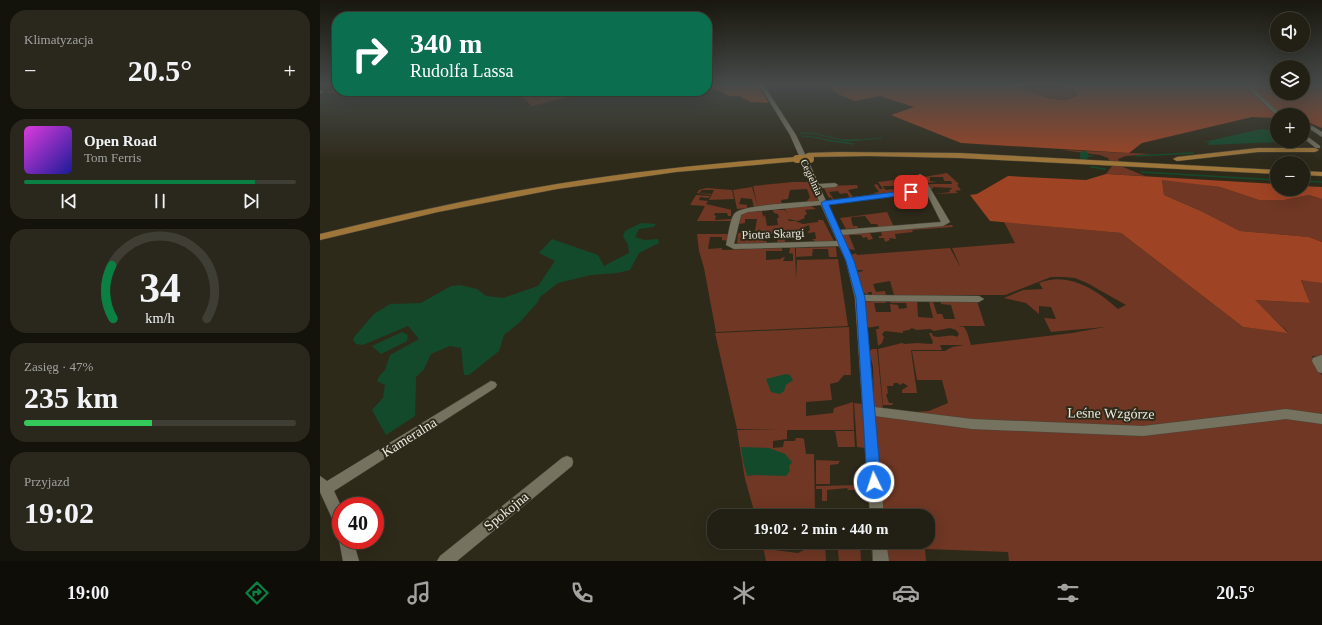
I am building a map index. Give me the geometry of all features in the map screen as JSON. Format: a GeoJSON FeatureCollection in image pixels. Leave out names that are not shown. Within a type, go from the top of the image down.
{"type":"FeatureCollection","features":[{"type":"Feature","properties":{"kind":"main road"},"geometry":{"type":"LineString","coordinates":[[1098,162],[1166,160],[1258,150],[1320,149]]}},
{"type":"Feature","properties":{"kind":"main road"},"geometry":{"type":"LineString","coordinates":[[809,157],[922,154],[1098,162],[1270,173]]}},
{"type":"Feature","properties":{"kind":"main road"},"geometry":{"type":"LineString","coordinates":[[320,237],[443,208],[585,181],[700,166],[796,157]]}},
{"type":"Feature","properties":{"kind":"main road"},"geometry":{"type":"LineString","coordinates":[[320,232],[442,204],[566,180],[694,163],[796,157],[868,157],[973,159],[1270,173]]}},
{"type":"Feature","properties":{"kind":"main road"},"geometry":{"type":"LineString","coordinates":[[1310,174],[1322,175]]}},
{"type":"Feature","properties":{"kind":"street","name":"Cegielnia"},"geometry":{"type":"LineString","coordinates":[[778,110],[787,124],[838,233],[850,261],[860,298],[876,509]]}},
{"type":"Feature","properties":{"kind":"street"},"geometry":{"type":"LineString","coordinates":[[1310,128],[1322,135]]}},
{"type":"Feature","properties":{"kind":"street"},"geometry":{"type":"LineString","coordinates":[[1310,141],[1320,149]]}},
{"type":"Feature","properties":{"kind":"street"},"geometry":{"type":"LineString","coordinates":[[838,233],[943,224],[946,222],[920,176]]}},
{"type":"Feature","properties":{"kind":"street"},"geometry":{"type":"LineString","coordinates":[[816,186],[835,185]]}},
{"type":"Feature","properties":{"kind":"street"},"geometry":{"type":"LineString","coordinates":[[824,203],[928,190]]}},
{"type":"Feature","properties":{"kind":"street","name":"Piotra Skargi"},"geometry":{"type":"LineString","coordinates":[[824,203],[748,210],[738,213],[736,216],[730,245],[734,247],[842,243]]}},
{"type":"Feature","properties":{"kind":"street"},"geometry":{"type":"LineString","coordinates":[[860,298],[979,299]]}},
{"type":"Feature","properties":{"kind":"street"},"geometry":{"type":"LineString","coordinates":[[1322,359],[1317,361],[1322,369]]}},
{"type":"Feature","properties":{"kind":"street","name":"Kameralna"},"geometry":{"type":"LineString","coordinates":[[332,504],[323,486],[491,385]]}},
{"type":"Feature","properties":{"kind":"street","name":"Leśne Wzgórze"},"geometry":{"type":"LineString","coordinates":[[869,411],[972,424],[1143,431],[1286,414],[1322,419]]}},
{"type":"Feature","properties":{"kind":"street","name":"Spokojna"},"geometry":{"type":"LineString","coordinates":[[445,561],[567,462]]}},
{"type":"Feature","properties":{"kind":"street"},"geometry":{"type":"LineString","coordinates":[[348,549],[351,561]]}},
{"type":"Feature","properties":{"kind":"street"},"geometry":{"type":"LineString","coordinates":[[880,549],[881,561]]}},
{"type":"Feature","properties":{"kind":"shaded area"},"geometry":{"type":"Polygon","coordinates":[[[905,110],[1270,110],[1270,118],[1252,117],[1142,143],[1129,153],[961,143],[891,115],[905,110]]]}},
{"type":"Feature","properties":{"kind":"shaded area"},"geometry":{"type":"Polygon","coordinates":[[[1310,110],[1322,110],[1322,128],[1310,123],[1310,110]]]}},
{"type":"Feature","properties":{"kind":"shaded area"},"geometry":{"type":"Polygon","coordinates":[[[1261,129],[1270,130],[1270,142],[1209,145],[1207,144],[1210,142],[1204,142],[1261,129]]]}},
{"type":"Feature","properties":{"kind":"shaded area"},"geometry":{"type":"Polygon","coordinates":[[[1062,150],[1152,154],[1126,156],[1118,159],[1123,167],[1145,176],[1106,174],[1112,166],[1108,158],[1100,155],[1062,150]]]}},
{"type":"Feature","properties":{"kind":"shaded area"},"geometry":{"type":"Polygon","coordinates":[[[947,173],[959,184],[957,185],[961,190],[955,191],[958,193],[936,194],[950,192],[949,190],[952,189],[951,188],[933,187],[933,189],[929,189],[926,184],[952,184],[951,181],[944,181],[943,177],[930,177],[930,181],[937,182],[927,183],[924,177],[947,173]]]}},
{"type":"Feature","properties":{"kind":"shaded area"},"geometry":{"type":"Polygon","coordinates":[[[1106,174],[1270,184],[1270,196],[1304,196],[1284,200],[1259,200],[1220,187],[1162,180],[1164,195],[1201,211],[1240,231],[1309,237],[1322,242],[1322,283],[1301,280],[1310,303],[1255,300],[1288,333],[1243,327],[1121,233],[990,221],[970,195],[977,194],[1008,176],[1086,180],[1106,174]]]}},
{"type":"Feature","properties":{"kind":"shaded area"},"geometry":{"type":"Polygon","coordinates":[[[911,178],[915,181],[906,183],[893,181],[896,182],[903,191],[898,192],[895,186],[883,186],[886,190],[893,189],[895,192],[875,195],[874,193],[879,192],[874,185],[877,184],[880,189],[883,189],[878,182],[911,178]]]}},
{"type":"Feature","properties":{"kind":"shaded area"},"geometry":{"type":"Polygon","coordinates":[[[1162,179],[1220,187],[1259,200],[1284,200],[1310,195],[1322,199],[1322,242],[1309,237],[1240,231],[1201,211],[1164,195],[1162,179]]]}},
{"type":"Feature","properties":{"kind":"shaded area"},"geometry":{"type":"Polygon","coordinates":[[[810,182],[819,202],[805,204],[810,197],[807,189],[790,190],[788,199],[781,200],[782,206],[758,208],[753,186],[810,182]]]}},
{"type":"Feature","properties":{"kind":"shaded area"},"geometry":{"type":"Polygon","coordinates":[[[857,185],[858,188],[848,190],[853,197],[850,198],[847,193],[840,194],[838,191],[829,192],[834,200],[832,200],[831,197],[829,198],[823,186],[857,185]]]}},
{"type":"Feature","properties":{"kind":"shaded area"},"geometry":{"type":"Polygon","coordinates":[[[1310,186],[1322,187],[1322,199],[1310,195],[1310,186]]]}},
{"type":"Feature","properties":{"kind":"shaded area"},"geometry":{"type":"Polygon","coordinates":[[[752,187],[758,207],[754,208],[752,199],[741,198],[739,204],[747,205],[747,208],[737,209],[733,190],[752,187]]]}},
{"type":"Feature","properties":{"kind":"shaded area"},"geometry":{"type":"Polygon","coordinates":[[[706,188],[732,190],[734,199],[709,200],[714,190],[702,190],[699,193],[711,195],[697,193],[699,190],[706,188]]]}},
{"type":"Feature","properties":{"kind":"shaded area"},"geometry":{"type":"Polygon","coordinates":[[[696,195],[710,196],[709,198],[700,197],[699,200],[708,201],[706,204],[732,210],[731,216],[728,216],[727,213],[715,213],[714,215],[716,216],[715,220],[731,219],[731,221],[697,221],[705,206],[690,205],[696,195]]]}},
{"type":"Feature","properties":{"kind":"shaded area"},"geometry":{"type":"Polygon","coordinates":[[[811,206],[816,209],[805,210],[807,214],[804,216],[805,218],[798,221],[788,219],[789,221],[795,221],[803,224],[823,220],[834,241],[816,242],[812,239],[816,239],[815,232],[807,232],[810,230],[809,225],[804,227],[805,230],[799,233],[792,233],[791,235],[793,238],[785,238],[784,231],[785,242],[777,243],[778,233],[764,234],[761,237],[763,238],[763,241],[766,241],[768,244],[739,245],[737,243],[738,233],[757,232],[755,231],[757,219],[745,219],[745,223],[739,224],[740,216],[748,212],[762,211],[763,217],[765,215],[767,226],[778,225],[778,214],[774,213],[773,210],[785,210],[787,214],[785,208],[811,206]]]}},
{"type":"Feature","properties":{"kind":"shaded area"},"geometry":{"type":"Polygon","coordinates":[[[887,212],[894,227],[879,228],[877,224],[871,224],[865,216],[852,217],[851,219],[853,226],[857,226],[858,228],[846,229],[840,218],[887,212]]]}},
{"type":"Feature","properties":{"kind":"shaded area"},"geometry":{"type":"Polygon","coordinates":[[[1004,222],[1121,233],[1243,327],[1288,332],[1254,300],[1310,303],[1301,279],[1322,283],[1322,357],[1312,356],[1322,376],[1322,561],[1009,561],[1008,552],[925,549],[935,549],[935,509],[883,509],[874,415],[929,411],[948,403],[942,380],[917,380],[912,351],[945,351],[952,347],[964,345],[940,345],[942,350],[911,350],[917,393],[902,393],[902,390],[908,386],[903,383],[900,385],[898,383],[894,383],[893,386],[887,386],[888,393],[886,395],[889,403],[893,403],[892,405],[883,405],[878,349],[902,343],[932,344],[933,342],[929,333],[932,333],[933,336],[939,337],[957,337],[959,334],[956,330],[950,328],[934,331],[930,329],[916,330],[912,328],[903,331],[903,333],[885,331],[882,334],[884,337],[882,343],[878,346],[876,329],[879,329],[879,326],[866,328],[865,302],[885,300],[886,303],[874,303],[876,312],[891,312],[890,304],[898,305],[899,309],[907,308],[906,303],[890,303],[892,300],[917,300],[918,317],[933,318],[929,301],[933,302],[937,314],[942,314],[944,319],[955,319],[951,305],[941,304],[941,301],[977,301],[985,326],[958,326],[964,327],[971,345],[1072,333],[1105,327],[1051,332],[1044,318],[1056,319],[1051,307],[1039,306],[1039,314],[1026,303],[1004,298],[1023,290],[1043,289],[1039,283],[1050,280],[1061,279],[1082,284],[1101,295],[1118,309],[1126,305],[1087,283],[1075,278],[1064,277],[1051,277],[1005,295],[894,295],[890,281],[873,284],[876,292],[885,291],[886,295],[872,295],[872,292],[868,292],[868,295],[863,292],[858,272],[863,270],[857,270],[851,255],[856,253],[857,255],[950,248],[961,268],[952,248],[1015,243],[1004,222]]]}},
{"type":"Feature","properties":{"kind":"shaded area"},"geometry":{"type":"Polygon","coordinates":[[[641,223],[656,224],[653,227],[639,229],[635,237],[645,240],[658,239],[659,243],[639,253],[630,270],[617,273],[591,275],[558,283],[540,297],[537,303],[519,323],[504,335],[499,351],[469,375],[464,375],[461,348],[450,346],[431,354],[424,369],[416,377],[415,416],[386,435],[372,410],[383,398],[385,385],[377,381],[385,370],[390,355],[419,339],[408,326],[363,345],[356,344],[353,340],[355,336],[374,314],[390,304],[421,303],[451,286],[460,285],[477,289],[486,296],[503,298],[538,286],[555,261],[539,253],[552,239],[598,255],[604,266],[629,253],[628,245],[623,236],[625,231],[641,223]]]}},
{"type":"Feature","properties":{"kind":"shaded area"},"geometry":{"type":"Polygon","coordinates":[[[952,225],[953,227],[912,230],[913,232],[895,234],[896,239],[889,238],[890,240],[885,242],[884,238],[879,238],[879,236],[882,236],[881,232],[870,233],[873,239],[868,240],[867,237],[863,238],[861,235],[849,235],[855,250],[848,249],[842,236],[848,233],[952,225]]]}},
{"type":"Feature","properties":{"kind":"shaded area"},"geometry":{"type":"Polygon","coordinates":[[[697,234],[728,234],[728,241],[722,240],[722,237],[710,237],[708,249],[782,248],[782,251],[766,251],[766,260],[781,259],[785,257],[783,261],[793,261],[793,254],[789,253],[790,248],[795,248],[796,279],[797,260],[838,259],[848,326],[716,332],[704,268],[699,251],[697,234]]]}},
{"type":"Feature","properties":{"kind":"shaded area"},"geometry":{"type":"Polygon","coordinates":[[[836,247],[837,257],[829,257],[828,249],[813,249],[812,256],[796,257],[796,248],[836,247]]]}},
{"type":"Feature","properties":{"kind":"shaded area"},"geometry":{"type":"Polygon","coordinates":[[[849,327],[851,375],[844,375],[838,382],[830,384],[832,400],[806,402],[806,416],[833,413],[834,408],[853,402],[854,430],[787,430],[787,439],[773,441],[773,448],[783,447],[784,441],[795,441],[796,438],[801,438],[804,439],[806,454],[814,454],[815,509],[753,509],[745,479],[737,430],[778,430],[737,429],[715,333],[849,327]]]}},
{"type":"Feature","properties":{"kind":"shaded area"},"geometry":{"type":"Polygon","coordinates":[[[402,332],[408,335],[407,341],[381,354],[372,346],[402,332]]]}},
{"type":"Feature","properties":{"kind":"shaded area"},"geometry":{"type":"Polygon","coordinates":[[[872,349],[877,349],[883,409],[874,408],[873,367],[869,351],[872,349]]]}},
{"type":"Feature","properties":{"kind":"shaded area"},"geometry":{"type":"Polygon","coordinates":[[[786,374],[790,375],[793,380],[786,385],[784,391],[780,394],[771,392],[766,379],[786,374]]]}},
{"type":"Feature","properties":{"kind":"shaded area"},"geometry":{"type":"Polygon","coordinates":[[[854,403],[862,404],[865,448],[857,447],[854,403]]]}},
{"type":"Feature","properties":{"kind":"shaded area"},"geometry":{"type":"Polygon","coordinates":[[[835,431],[854,431],[855,447],[838,447],[835,431]]]}},
{"type":"Feature","properties":{"kind":"shaded area"},"geometry":{"type":"Polygon","coordinates":[[[741,447],[769,448],[785,454],[792,462],[789,466],[790,471],[786,476],[747,476],[741,447]]]}},
{"type":"Feature","properties":{"kind":"shaded area"},"geometry":{"type":"Polygon","coordinates":[[[816,460],[840,461],[838,464],[830,465],[830,484],[816,484],[816,460]]]}},
{"type":"Feature","properties":{"kind":"shaded area"},"geometry":{"type":"Polygon","coordinates":[[[858,485],[858,490],[848,490],[847,488],[827,490],[827,501],[822,501],[822,489],[816,489],[816,486],[858,485]]]}},
{"type":"Feature","properties":{"kind":"shaded area"},"geometry":{"type":"Polygon","coordinates":[[[763,549],[798,553],[806,549],[825,549],[826,561],[766,561],[763,549]]]}},
{"type":"Feature","properties":{"kind":"shaded area"},"geometry":{"type":"Polygon","coordinates":[[[838,549],[860,549],[861,561],[839,561],[838,549]]]}},
{"type":"Feature","properties":{"kind":"shaded area"},"geometry":{"type":"Polygon","coordinates":[[[887,549],[925,549],[926,561],[888,561],[887,549]]]}},
{"type":"Feature","properties":{"kind":"waterway"},"geometry":{"type":"LineString","coordinates":[[800,133],[816,134],[846,141],[858,140]]}},
{"type":"Feature","properties":{"kind":"waterway"},"geometry":{"type":"LineString","coordinates":[[801,136],[831,141]]}},
{"type":"Feature","properties":{"kind":"waterway"},"geometry":{"type":"LineString","coordinates":[[858,140],[882,138]]}},
{"type":"Feature","properties":{"kind":"waterway"},"geometry":{"type":"LineString","coordinates":[[827,140],[853,144]]}},
{"type":"Feature","properties":{"kind":"waterway"},"geometry":{"type":"LineString","coordinates":[[842,140],[858,140]]}},
{"type":"Feature","properties":{"kind":"waterway"},"geometry":{"type":"LineString","coordinates":[[1136,156],[1193,153]]}},
{"type":"Feature","properties":{"kind":"waterway"},"geometry":{"type":"LineString","coordinates":[[1085,156],[1092,156]]}},
{"type":"Feature","properties":{"kind":"waterway"},"geometry":{"type":"LineString","coordinates":[[1091,167],[1105,169]]}},
{"type":"Feature","properties":{"kind":"waterway"},"geometry":{"type":"LineString","coordinates":[[1141,172],[1270,180]]}},
{"type":"Feature","properties":{"kind":"waterway"},"geometry":{"type":"LineString","coordinates":[[1310,181],[1322,182]]}},
{"type":"Feature","properties":{"kind":"route"},"geometry":{"type":"LineString","coordinates":[[874,482],[860,298],[850,261],[824,203],[911,192]]}}]}
